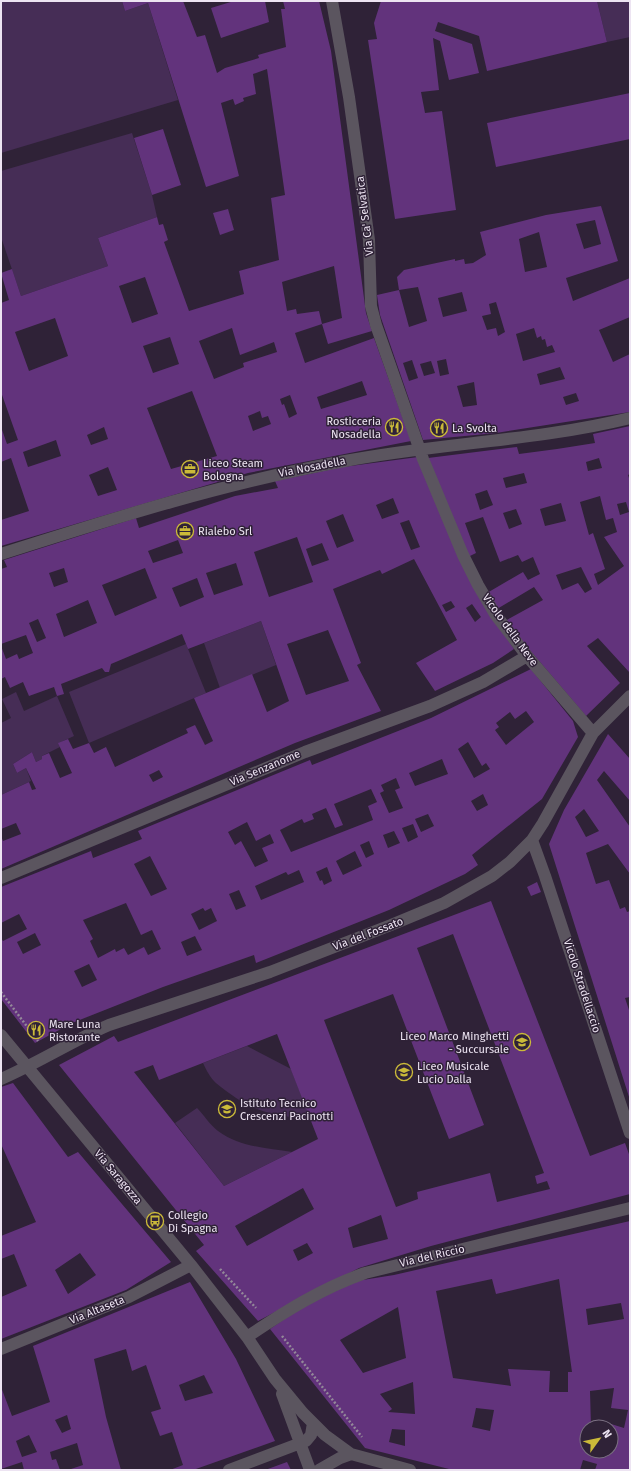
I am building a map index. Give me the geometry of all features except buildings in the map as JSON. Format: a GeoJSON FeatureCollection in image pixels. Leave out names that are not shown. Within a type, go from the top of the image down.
{"type":"FeatureCollection","features":[{"type":"Feature","properties":{"kind":"street","name":"Via Ca' Selvatica"},"geometry":{"type":"LineString","coordinates":[[332,1],[350,97],[369,240],[371,306],[420,449]]}},
{"type":"Feature","properties":{"kind":"street","name":"Via Nosadella"},"geometry":{"type":"LineString","coordinates":[[1,554],[150,508],[276,474],[420,449],[458,446],[584,429],[630,418]]}},
{"type":"Feature","properties":{"kind":"street","name":"Vicolo della Neve"},"geometry":{"type":"LineString","coordinates":[[420,449],[463,555],[495,614],[527,656],[593,733]]}},
{"type":"Feature","properties":{"kind":"street","name":"Via Senzanome"},"geometry":{"type":"LineString","coordinates":[[1,878],[305,752],[430,706],[483,682],[527,656]]}},
{"type":"Feature","properties":{"kind":"street","name":"Via del Fossato"},"geometry":{"type":"LineString","coordinates":[[1,1079],[28,1067],[85,1036],[109,1025],[270,972],[391,926],[444,903],[492,876],[510,862],[532,840],[593,733],[630,696]]}},
{"type":"Feature","properties":{"kind":"street","name":"Vicolo Stradellaccio"},"geometry":{"type":"LineString","coordinates":[[532,840],[630,1133]]}},
{"type":"Feature","properties":{"kind":"street","name":"Via Saragozza"},"geometry":{"type":"LineString","coordinates":[[1,1035],[191,1265],[247,1337],[289,1398],[313,1423],[350,1454]]}},
{"type":"Feature","properties":{"kind":"street","name":"Via del Riccio"},"geometry":{"type":"LineString","coordinates":[[247,1337],[308,1299],[346,1280],[365,1273],[630,1208]]}},
{"type":"Feature","properties":{"kind":"street","name":"Via Altaseta"},"geometry":{"type":"LineString","coordinates":[[1,1349],[129,1297],[191,1265]]}},
{"type":"Feature","properties":{"kind":"street","name":"Via Saragozza"},"geometry":{"type":"LineString","coordinates":[[275,1379],[310,1470]]}},
{"type":"Feature","properties":{"kind":"street"},"geometry":{"type":"LineString","coordinates":[[228,1470],[306,1441],[311,1435],[313,1423]]}},
{"type":"Feature","properties":{"kind":"street"},"geometry":{"type":"LineString","coordinates":[[319,1470],[350,1454],[410,1470]]}},
{"type":"Feature","properties":{"kind":"path"},"geometry":{"type":"LineString","coordinates":[[1,992],[38,1040]]}},
{"type":"Feature","properties":{"kind":"path"},"geometry":{"type":"LineString","coordinates":[[216,1264],[261,1313]]}},
{"type":"Feature","properties":{"kind":"path"},"geometry":{"type":"LineString","coordinates":[[279,1332],[366,1441]]}},
{"type":"Feature","properties":{"kind":"shaded area"},"geometry":{"type":"Polygon","coordinates":[[[1,1],[122,1],[125,11],[148,3],[178,100],[1,153],[1,1]]]}},
{"type":"Feature","properties":{"kind":"shaded area"},"geometry":{"type":"Polygon","coordinates":[[[597,1],[630,1],[630,37],[607,42],[597,1]]]}},
{"type":"Feature","properties":{"kind":"shaded area"},"geometry":{"type":"Polygon","coordinates":[[[132,133],[152,195],[157,217],[98,238],[108,266],[21,296],[1,237],[1,171],[132,133]]]}},
{"type":"Feature","properties":{"kind":"shaded area"},"geometry":{"type":"Polygon","coordinates":[[[261,621],[276,665],[220,688],[204,643],[261,621]]]}},
{"type":"Feature","properties":{"kind":"shaded area"},"geometry":{"type":"Polygon","coordinates":[[[186,644],[206,693],[89,743],[69,692],[186,644]]]}},
{"type":"Feature","properties":{"kind":"shaded area"},"geometry":{"type":"Polygon","coordinates":[[[16,692],[24,711],[57,696],[74,736],[59,743],[60,747],[42,756],[42,759],[36,762],[32,752],[13,764],[17,773],[26,768],[31,781],[1,795],[1,723],[11,718],[2,699],[16,692]]]}},
{"type":"Feature","properties":{"kind":"shaded area"},"geometry":{"type":"Polygon","coordinates":[[[247,1046],[291,1069],[311,1120],[277,1115],[258,1109],[239,1100],[213,1080],[203,1063],[247,1046]]]}},
{"type":"Feature","properties":{"kind":"shaded area"},"geometry":{"type":"Polygon","coordinates":[[[197,1108],[215,1129],[226,1136],[244,1144],[292,1152],[224,1186],[175,1123],[197,1108]]]}},
{"type":"Feature","properties":{"kind":"place","name":"Rosticceria Nosadella"},"geometry":{"type":"Point","coordinates":[394,427]}},
{"type":"Feature","properties":{"kind":"place","name":"La Svolta"},"geometry":{"type":"Point","coordinates":[439,428]}},
{"type":"Feature","properties":{"kind":"place","name":"Liceo Steam Bologna"},"geometry":{"type":"Point","coordinates":[190,469]}},
{"type":"Feature","properties":{"kind":"place","name":"Rialebo Srl"},"geometry":{"type":"Point","coordinates":[185,531]}},
{"type":"Feature","properties":{"kind":"place","name":"Mare Luna Ristorante"},"geometry":{"type":"Point","coordinates":[36,1030]}},
{"type":"Feature","properties":{"kind":"place","name":"Liceo Marco Minghetti - Succursale"},"geometry":{"type":"Point","coordinates":[522,1042]}},
{"type":"Feature","properties":{"kind":"place","name":"Liceo Musicale Lucio Dalla"},"geometry":{"type":"Point","coordinates":[404,1072]}},
{"type":"Feature","properties":{"kind":"place","name":"Istituto Tecnico Crescenzi Pacinotti"},"geometry":{"type":"Point","coordinates":[227,1109]}},
{"type":"Feature","properties":{"kind":"place","name":"Collegio Di Spagna"},"geometry":{"type":"Point","coordinates":[155,1221]}}]}
